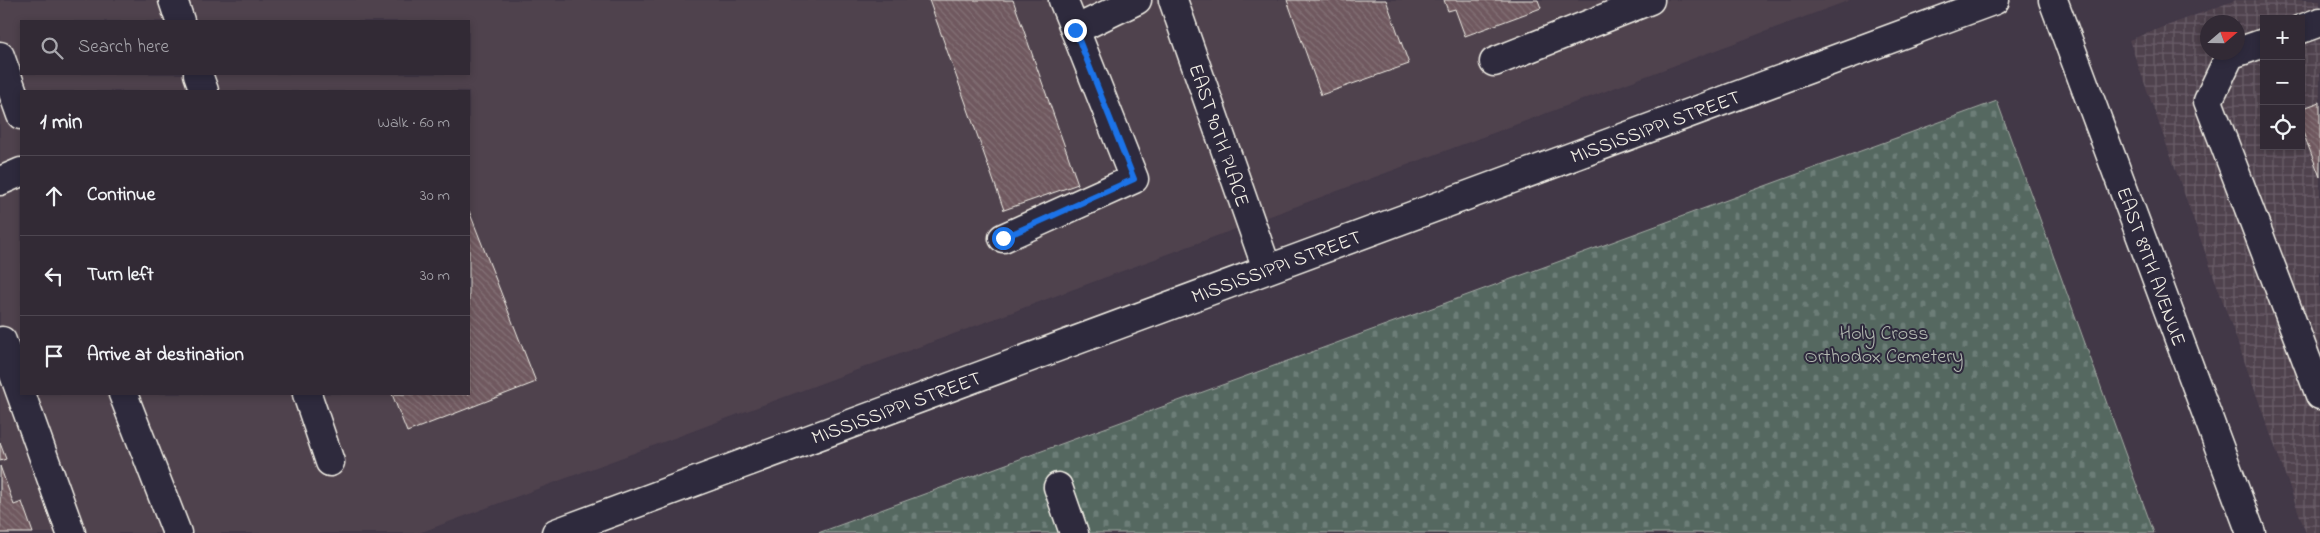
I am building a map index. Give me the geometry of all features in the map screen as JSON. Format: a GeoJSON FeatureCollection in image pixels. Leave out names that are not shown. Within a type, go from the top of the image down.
{"type":"FeatureCollection","features":[{"type":"Feature","properties":{"kind":"street"},"geometry":{"type":"LineString","coordinates":[[173,0],[180,20]]}},
{"type":"Feature","properties":{"kind":"street"},"geometry":{"type":"LineString","coordinates":[[1003,238],[1134,179],[1063,0]]}},
{"type":"Feature","properties":{"kind":"street"},"geometry":{"type":"LineString","coordinates":[[1075,30],[1137,0]]}},
{"type":"Feature","properties":{"kind":"street","name":"EAST 90TH PLACE"},"geometry":{"type":"LineString","coordinates":[[1172,0],[1267,269]]}},
{"type":"Feature","properties":{"kind":"street"},"geometry":{"type":"LineString","coordinates":[[1494,62],[1608,8],[1650,0]]}},
{"type":"Feature","properties":{"kind":"street","name":"MISSISSIPPI STREET"},"geometry":{"type":"LineString","coordinates":[[556,533],[1995,0]]}},
{"type":"Feature","properties":{"kind":"street","name":"EAST 89TH AVENUE"},"geometry":{"type":"LineString","coordinates":[[2052,0],[2251,533]]}},
{"type":"Feature","properties":{"kind":"street"},"geometry":{"type":"LineString","coordinates":[[2305,28],[2320,22]]}},
{"type":"Feature","properties":{"kind":"street"},"geometry":{"type":"LineString","coordinates":[[2245,49],[2260,44]]}},
{"type":"Feature","properties":{"kind":"street"},"geometry":{"type":"LineString","coordinates":[[2228,60],[2208,101],[2320,395]]}},
{"type":"Feature","properties":{"kind":"street"},"geometry":{"type":"LineString","coordinates":[[2,68],[20,112]]}},
{"type":"Feature","properties":{"kind":"street"},"geometry":{"type":"LineString","coordinates":[[198,75],[204,90]]}},
{"type":"Feature","properties":{"kind":"street"},"geometry":{"type":"LineString","coordinates":[[0,180],[20,172]]}},
{"type":"Feature","properties":{"kind":"street"},"geometry":{"type":"LineString","coordinates":[[8,338],[20,375]]}},
{"type":"Feature","properties":{"kind":"street"},"geometry":{"type":"LineString","coordinates":[[26,395],[71,533]]}},
{"type":"Feature","properties":{"kind":"street"},"geometry":{"type":"LineString","coordinates":[[123,395],[177,533]]}},
{"type":"Feature","properties":{"kind":"street"},"geometry":{"type":"LineString","coordinates":[[307,395],[330,462]]}},
{"type":"Feature","properties":{"kind":"street"},"geometry":{"type":"LineString","coordinates":[[1058,487],[1074,533]]}},
{"type":"Feature","properties":{"kind":"shaded area"},"geometry":{"type":"Polygon","coordinates":[[[0,0],[1850,0],[419,533],[0,533],[0,0]]]}},
{"type":"Feature","properties":{"kind":"shaded area"},"geometry":{"type":"Polygon","coordinates":[[[2236,0],[2320,0],[2320,533],[2306,533],[2129,40],[2236,0]]]}},
{"type":"Feature","properties":{"kind":"green space","name":"Holy Cross Orthodox Cemetery"},"geometry":{"type":"Polygon","coordinates":[[[1997,101],[2154,533],[818,533],[1997,101]]]}},
{"type":"Feature","properties":{"kind":"building"},"geometry":{"type":"Polygon","coordinates":[[[929,0],[1013,0],[1078,184],[1004,210],[929,0]]]}},
{"type":"Feature","properties":{"kind":"building"},"geometry":{"type":"Polygon","coordinates":[[[1287,0],[1386,0],[1409,64],[1321,95],[1287,0]]]}},
{"type":"Feature","properties":{"kind":"building"},"geometry":{"type":"Polygon","coordinates":[[[1444,0],[1538,0],[1541,8],[1465,36],[1455,9],[1448,11],[1444,0]]]}},
{"type":"Feature","properties":{"kind":"building"},"geometry":{"type":"Polygon","coordinates":[[[2320,102],[2320,177],[2305,138],[2305,108],[2320,102]]]}},
{"type":"Feature","properties":{"kind":"building"},"geometry":{"type":"Polygon","coordinates":[[[470,214],[536,382],[407,432],[392,395],[470,395],[470,214]]]}},
{"type":"Feature","properties":{"kind":"building"},"geometry":{"type":"Polygon","coordinates":[[[0,443],[6,459],[0,461],[0,443]]]}},
{"type":"Feature","properties":{"kind":"building"},"geometry":{"type":"Polygon","coordinates":[[[0,466],[14,505],[22,502],[33,533],[0,533],[0,466]]]}},
{"type":"Feature","properties":{"kind":"route"},"geometry":{"type":"LineString","coordinates":[[1003,238],[1134,179],[1075,30]]}}]}
